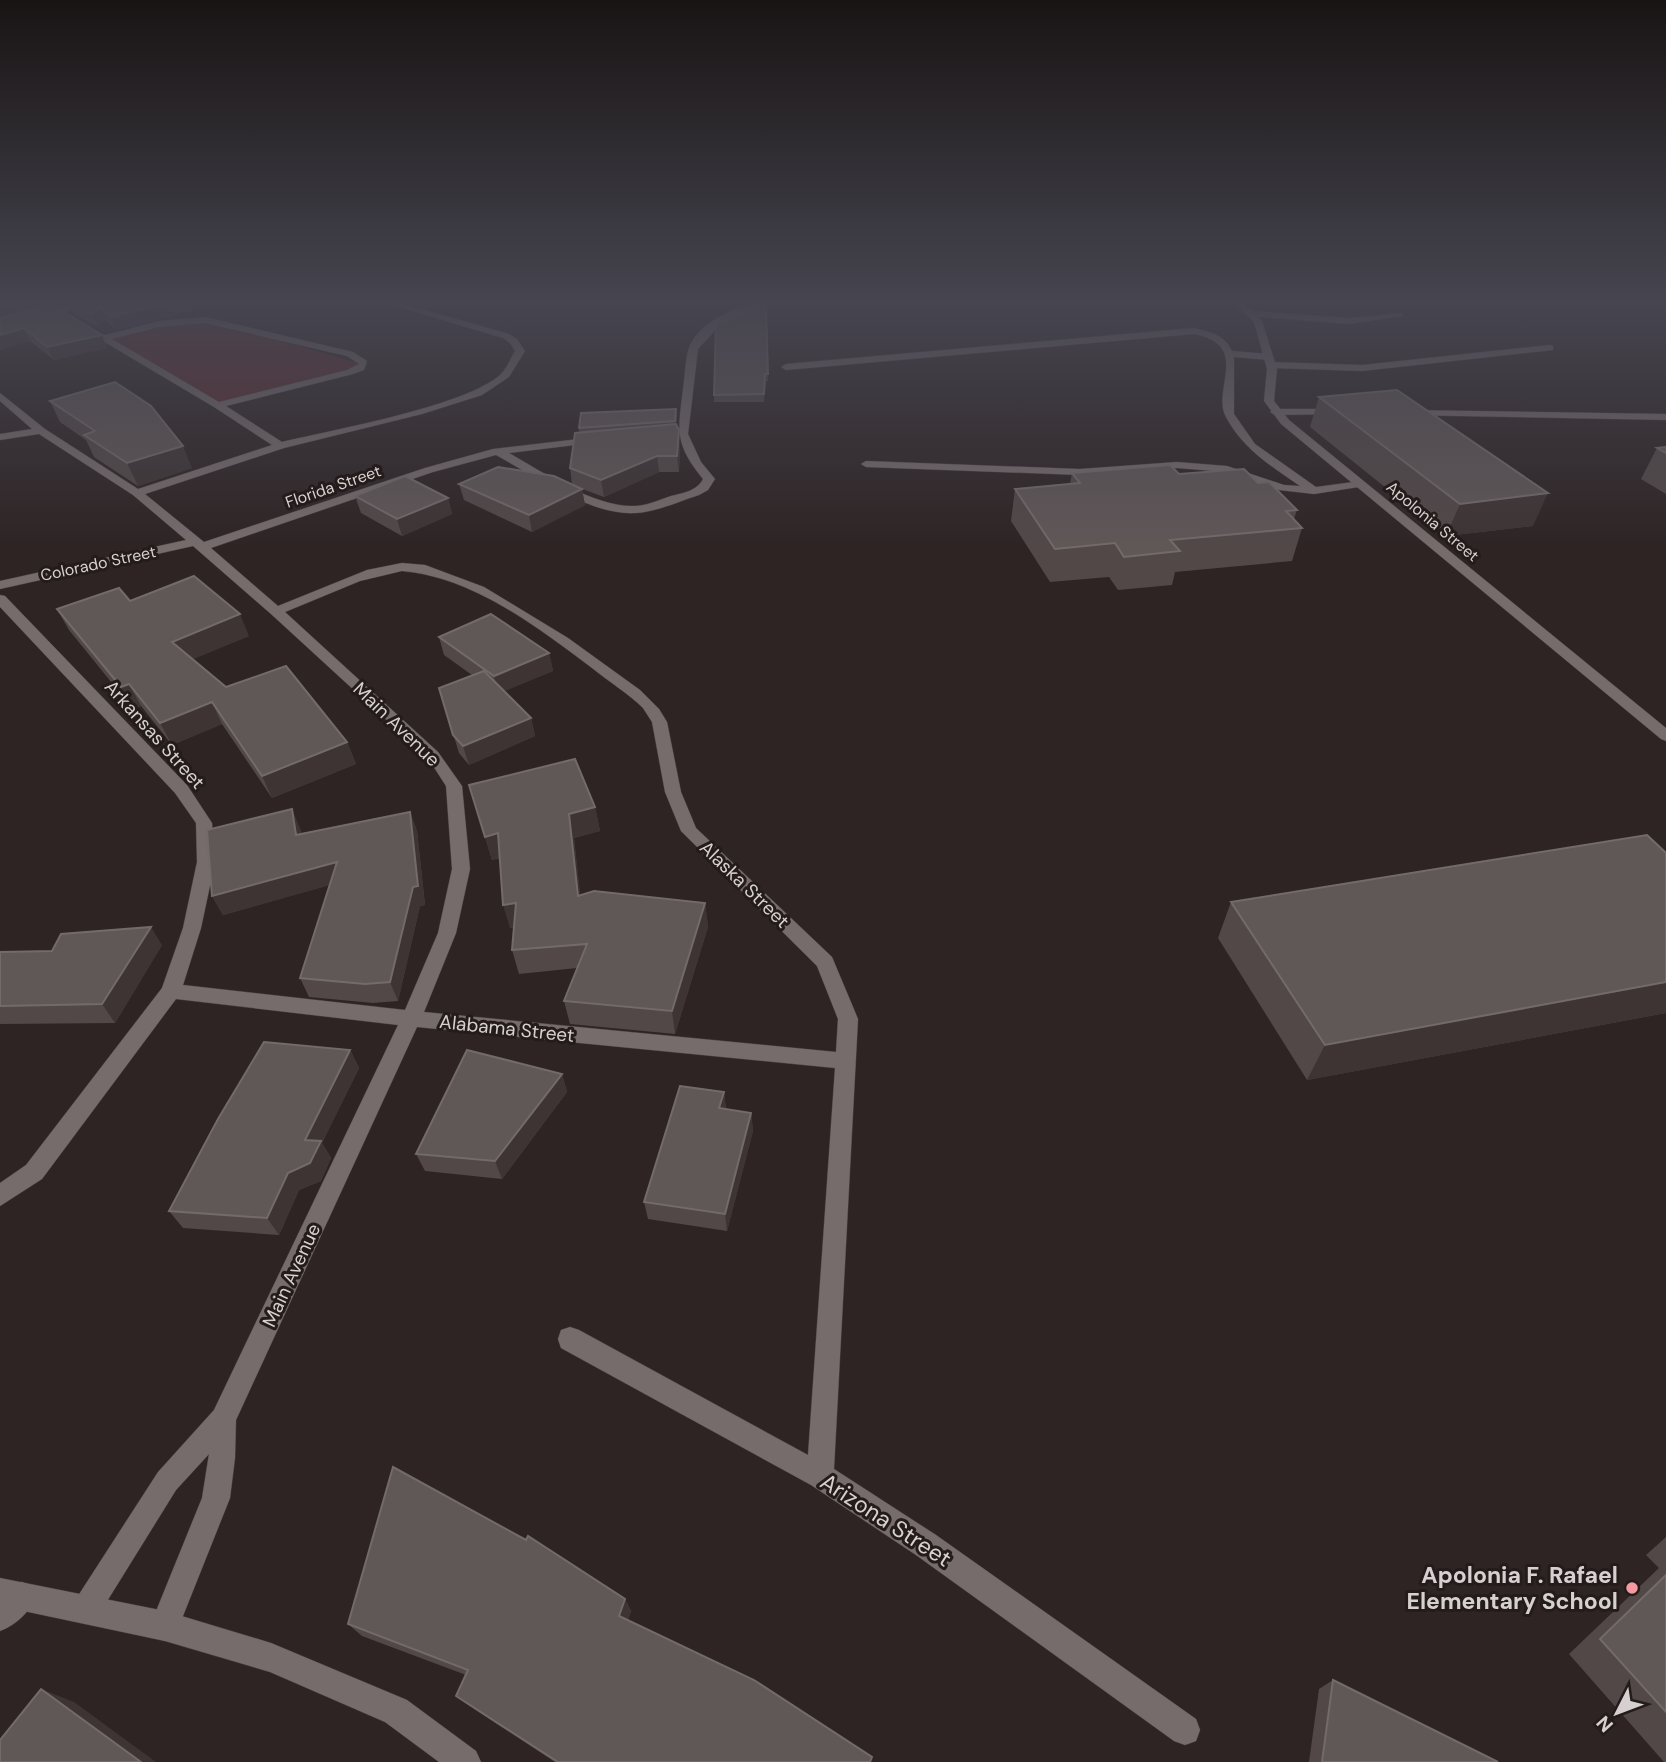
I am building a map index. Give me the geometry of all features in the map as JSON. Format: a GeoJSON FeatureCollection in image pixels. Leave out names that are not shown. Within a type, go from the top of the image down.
{"type":"FeatureCollection","features":[{"type":"Feature","properties":{"kind":"street"},"geometry":{"type":"LineString","coordinates":[[181,383],[280,446]]}},
{"type":"Feature","properties":{"kind":"street"},"geometry":{"type":"LineString","coordinates":[[218,405],[305,383]]}},
{"type":"Feature","properties":{"kind":"street"},"geometry":{"type":"LineString","coordinates":[[137,494],[280,446],[418,412],[479,393],[494,383]]}},
{"type":"Feature","properties":{"kind":"street"},"geometry":{"type":"LineString","coordinates":[[497,451],[599,503],[637,510],[695,493],[707,484],[709,479],[696,463],[683,434],[689,383]]}},
{"type":"Feature","properties":{"kind":"street"},"geometry":{"type":"LineString","coordinates":[[1230,383],[1229,414],[1251,446],[1314,491]]}},
{"type":"Feature","properties":{"kind":"street"},"geometry":{"type":"LineString","coordinates":[[1269,383],[1269,401],[1275,412],[1355,412]]}},
{"type":"Feature","properties":{"kind":"street","name":"Main Avenue"},"geometry":{"type":"LineString","coordinates":[[0,396],[40,431],[137,494],[199,544],[433,755],[454,786],[461,869],[447,933],[411,1019],[223,1419],[167,1481],[86,1609]]}},
{"type":"Feature","properties":{"kind":"street","name":"Apolonia Street"},"geometry":{"type":"LineString","coordinates":[[1275,412],[1666,736]]}},
{"type":"Feature","properties":{"kind":"street"},"geometry":{"type":"LineString","coordinates":[[1394,413],[1666,417]]}},
{"type":"Feature","properties":{"kind":"street"},"geometry":{"type":"LineString","coordinates":[[0,437],[40,431]]}},
{"type":"Feature","properties":{"kind":"street"},"geometry":{"type":"LineString","coordinates":[[669,435],[683,434]]}},
{"type":"Feature","properties":{"kind":"street","name":"Florida Street"},"geometry":{"type":"LineString","coordinates":[[199,544],[429,470],[497,451],[614,439]]}},
{"type":"Feature","properties":{"kind":"street"},"geometry":{"type":"LineString","coordinates":[[866,464],[979,466],[1080,472],[1177,465],[1227,469],[1283,488],[1314,491],[1361,484]]}},
{"type":"Feature","properties":{"kind":"street","name":"Colorado Street"},"geometry":{"type":"LineString","coordinates":[[0,584],[199,544]]}},
{"type":"Feature","properties":{"kind":"street","name":"Alaska Street"},"geometry":{"type":"LineString","coordinates":[[276,611],[399,566],[422,567],[503,601],[638,696],[658,718],[674,803],[689,831],[825,962],[848,1019],[820,1476]]}},
{"type":"Feature","properties":{"kind":"street","name":"Arkansas Street"},"geometry":{"type":"LineString","coordinates":[[0,599],[181,789],[204,823],[206,862],[192,928],[171,991],[34,1172],[1,1196]]}},
{"type":"Feature","properties":{"kind":"street","name":"Alabama Street"},"geometry":{"type":"LineString","coordinates":[[171,991],[411,1019],[844,1061]]}},
{"type":"Feature","properties":{"kind":"street","name":"Arizona Street"},"geometry":{"type":"LineString","coordinates":[[570,1339],[654,1388],[820,1476],[926,1545],[1185,1730]]}},
{"type":"Feature","properties":{"kind":"street","name":"Main Avenue"},"geometry":{"type":"LineString","coordinates":[[164,1626],[216,1498],[222,1458],[223,1419]]}},
{"type":"Feature","properties":{"kind":"street"},"geometry":{"type":"LineString","coordinates":[[0,1616],[11,1594],[164,1626],[271,1658],[396,1711],[465,1762]]}},
{"type":"Feature","properties":{"kind":"shaded area"},"geometry":{"type":"Polygon","coordinates":[[[187,383],[296,383],[221,403],[187,383]]]}},
{"type":"Feature","properties":{"kind":"building"},"geometry":{"type":"Polygon","coordinates":[[[117,383],[151,406],[183,446],[127,463],[84,435],[95,431],[50,401],[117,383]]]}},
{"type":"Feature","properties":{"kind":"building"},"geometry":{"type":"Polygon","coordinates":[[[714,383],[765,383],[764,394],[714,395],[714,383]]]}},
{"type":"Feature","properties":{"kind":"building"},"geometry":{"type":"Polygon","coordinates":[[[1397,390],[1548,493],[1460,504],[1319,397],[1397,390]]]}},
{"type":"Feature","properties":{"kind":"building"},"geometry":{"type":"Polygon","coordinates":[[[676,409],[675,421],[579,428],[581,413],[676,409]]]}},
{"type":"Feature","properties":{"kind":"building"},"geometry":{"type":"Polygon","coordinates":[[[676,424],[679,430],[677,456],[657,456],[601,480],[570,468],[575,433],[676,424]]]}},
{"type":"Feature","properties":{"kind":"building"},"geometry":{"type":"Polygon","coordinates":[[[1170,465],[1179,474],[1244,469],[1258,483],[1269,482],[1297,510],[1286,511],[1302,528],[1170,540],[1180,551],[1124,557],[1115,543],[1055,549],[1015,489],[1080,483],[1072,473],[1170,465]]]}},
{"type":"Feature","properties":{"kind":"building"},"geometry":{"type":"Polygon","coordinates":[[[498,467],[554,476],[582,489],[529,515],[459,484],[498,467]]]}},
{"type":"Feature","properties":{"kind":"building"},"geometry":{"type":"Polygon","coordinates":[[[405,476],[448,498],[397,519],[355,496],[405,476]]]}},
{"type":"Feature","properties":{"kind":"building"},"geometry":{"type":"Polygon","coordinates":[[[194,576],[240,614],[172,642],[226,687],[286,666],[347,742],[262,776],[212,702],[160,723],[129,684],[121,687],[57,609],[119,588],[130,601],[194,576]]]}},
{"type":"Feature","properties":{"kind":"building"},"geometry":{"type":"Polygon","coordinates":[[[491,614],[549,653],[494,676],[439,637],[491,614]]]}},
{"type":"Feature","properties":{"kind":"building"},"geometry":{"type":"Polygon","coordinates":[[[484,671],[531,718],[463,746],[453,735],[439,688],[484,671]]]}},
{"type":"Feature","properties":{"kind":"building"},"geometry":{"type":"Polygon","coordinates":[[[575,759],[595,807],[569,814],[578,896],[594,891],[705,903],[672,1011],[564,1001],[587,944],[512,950],[516,903],[503,905],[498,833],[485,837],[469,785],[575,759]]]}},
{"type":"Feature","properties":{"kind":"building"},"geometry":{"type":"Polygon","coordinates":[[[292,809],[296,835],[410,812],[418,886],[413,887],[390,982],[365,984],[300,978],[337,862],[212,896],[207,830],[292,809]]]}},
{"type":"Feature","properties":{"kind":"building"},"geometry":{"type":"Polygon","coordinates":[[[1647,835],[1666,853],[1666,982],[1325,1045],[1231,902],[1647,835]]]}},
{"type":"Feature","properties":{"kind":"building"},"geometry":{"type":"Polygon","coordinates":[[[151,927],[102,1004],[0,1006],[0,952],[52,951],[61,934],[151,927]]]}},
{"type":"Feature","properties":{"kind":"building"},"geometry":{"type":"Polygon","coordinates":[[[264,1042],[350,1050],[305,1140],[321,1141],[310,1163],[288,1173],[267,1218],[169,1211],[218,1119],[264,1042]]]}},
{"type":"Feature","properties":{"kind":"building"},"geometry":{"type":"Polygon","coordinates":[[[467,1050],[562,1074],[495,1161],[416,1154],[467,1050]]]}},
{"type":"Feature","properties":{"kind":"building"},"geometry":{"type":"Polygon","coordinates":[[[680,1086],[724,1092],[719,1108],[751,1113],[725,1214],[644,1202],[680,1086]]]}},
{"type":"Feature","properties":{"kind":"building"},"geometry":{"type":"Polygon","coordinates":[[[393,1467],[526,1540],[528,1536],[625,1599],[619,1616],[754,1680],[872,1757],[870,1762],[558,1762],[456,1696],[468,1670],[348,1624],[393,1467]]]}},
{"type":"Feature","properties":{"kind":"building"},"geometry":{"type":"Polygon","coordinates":[[[1666,1575],[1666,1712],[1600,1639],[1666,1575]]]}},
{"type":"Feature","properties":{"kind":"building"},"geometry":{"type":"Polygon","coordinates":[[[1333,1680],[1498,1762],[1322,1762],[1333,1680]]]}},
{"type":"Feature","properties":{"kind":"building"},"geometry":{"type":"Polygon","coordinates":[[[41,1689],[141,1762],[0,1762],[0,1740],[41,1689]]]}},
{"type":"Feature","properties":{"kind":"place","name":"Apolonia F. Rafael Elementary School"},"geometry":{"type":"Point","coordinates":[1632,1588]}}]}
